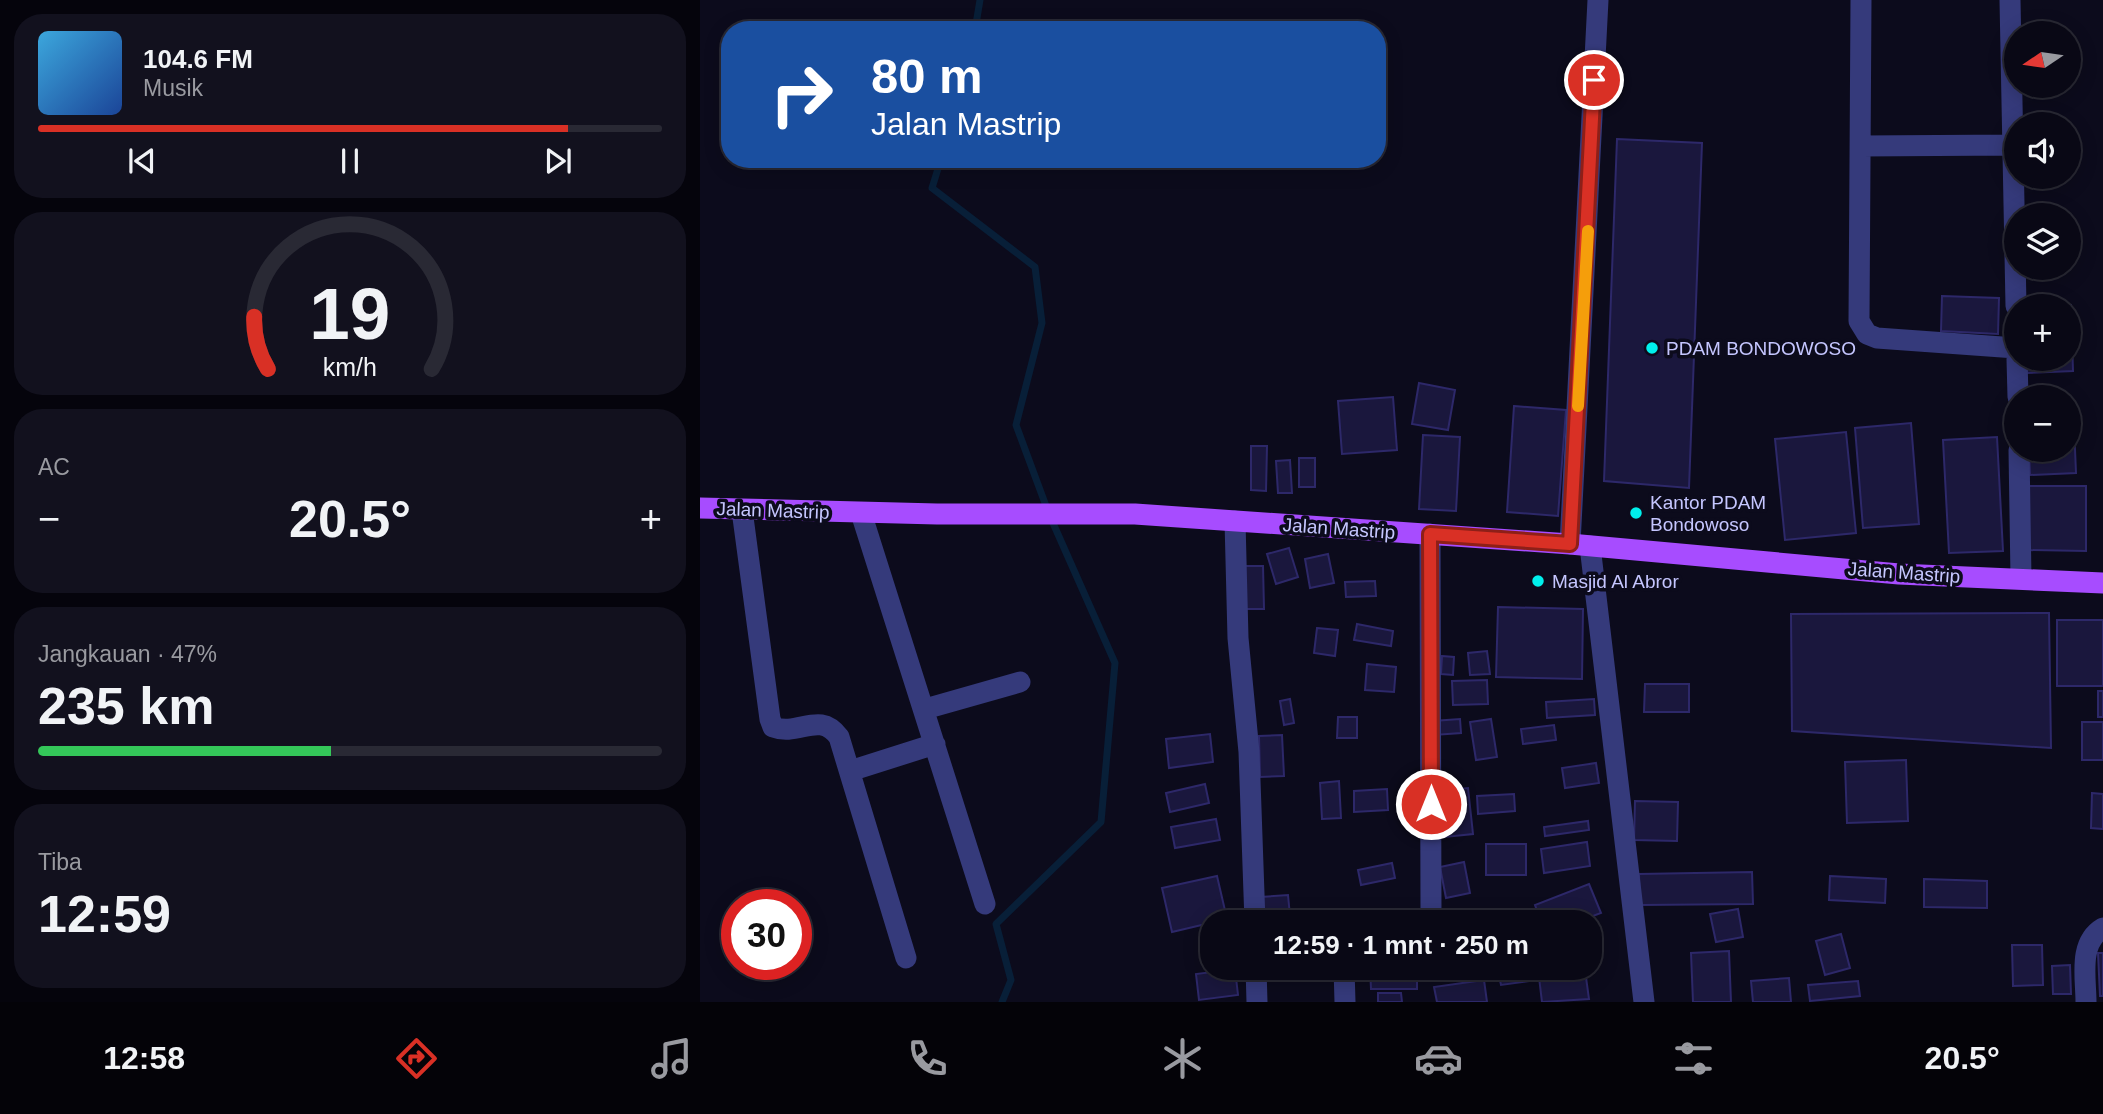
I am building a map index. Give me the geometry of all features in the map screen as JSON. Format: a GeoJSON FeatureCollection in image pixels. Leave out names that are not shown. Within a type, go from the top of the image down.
{"type":"FeatureCollection","features":[{"type":"Feature","properties":{"kind":"main road","name":"Jalan Mastrip"},"geometry":{"type":"LineString","coordinates":[[700,508],[861,513],[1135,514],[1580,545],[1899,574],[2103,583]]}},
{"type":"Feature","properties":{"kind":"street"},"geometry":{"type":"LineString","coordinates":[[1598,0],[1580,545],[1644,1002]]}},
{"type":"Feature","properties":{"kind":"street"},"geometry":{"type":"LineString","coordinates":[[1861,0],[1859,321],[1867,334],[1877,338],[2004,347]]}},
{"type":"Feature","properties":{"kind":"street"},"geometry":{"type":"LineString","coordinates":[[2010,0],[2012,112]]}},
{"type":"Feature","properties":{"kind":"street"},"geometry":{"type":"LineString","coordinates":[[1861,146],[2004,145]]}},
{"type":"Feature","properties":{"kind":"street"},"geometry":{"type":"LineString","coordinates":[[2014,189],[2016,294]]}},
{"type":"Feature","properties":{"kind":"street"},"geometry":{"type":"LineString","coordinates":[[2019,462],[2021,578]]}},
{"type":"Feature","properties":{"kind":"street"},"geometry":{"type":"LineString","coordinates":[[742,510],[770,719],[774,727],[781,730],[825,724],[833,728],[839,737],[906,958]]}},
{"type":"Feature","properties":{"kind":"street"},"geometry":{"type":"LineString","coordinates":[[861,513],[985,904]]}},
{"type":"Feature","properties":{"kind":"street"},"geometry":{"type":"LineString","coordinates":[[1236,521],[1238,638],[1249,751],[1255,910]]}},
{"type":"Feature","properties":{"kind":"street"},"geometry":{"type":"LineString","coordinates":[[1430,534],[1431,910]]}},
{"type":"Feature","properties":{"kind":"street"},"geometry":{"type":"LineString","coordinates":[[925,709],[1020,682]]}},
{"type":"Feature","properties":{"kind":"street"},"geometry":{"type":"LineString","coordinates":[[850,771],[936,744]]}},
{"type":"Feature","properties":{"kind":"street"},"geometry":{"type":"LineString","coordinates":[[2086,1002],[2085,950],[2103,928]]}},
{"type":"Feature","properties":{"kind":"street"},"geometry":{"type":"LineString","coordinates":[[1256,980],[1257,1002]]}},
{"type":"Feature","properties":{"kind":"street"},"geometry":{"type":"LineString","coordinates":[[1344,980],[1345,1002]]}},
{"type":"Feature","properties":{"kind":"building","name":"PDAM BONDOWOSO"},"geometry":{"type":"Polygon","coordinates":[[[1617,139],[1702,143],[1689,488],[1604,481],[1617,139]]]}},
{"type":"Feature","properties":{"kind":"building"},"geometry":{"type":"Polygon","coordinates":[[[1942,296],[1999,298],[1998,334],[1941,331],[1942,296]]]}},
{"type":"Feature","properties":{"kind":"building"},"geometry":{"type":"Polygon","coordinates":[[[2027,371],[2073,371],[2027,373],[2027,371]]]}},
{"type":"Feature","properties":{"kind":"building"},"geometry":{"type":"Polygon","coordinates":[[[1419,383],[1455,390],[1448,430],[1412,424],[1419,383]]]}},
{"type":"Feature","properties":{"kind":"building"},"geometry":{"type":"Polygon","coordinates":[[[1393,397],[1397,450],[1342,454],[1338,401],[1393,397]]]}},
{"type":"Feature","properties":{"kind":"building"},"geometry":{"type":"Polygon","coordinates":[[[1514,406],[1566,410],[1558,516],[1507,512],[1514,406]]]}},
{"type":"Feature","properties":{"kind":"building"},"geometry":{"type":"Polygon","coordinates":[[[1911,423],[1919,524],[1863,528],[1855,428],[1911,423]]]}},
{"type":"Feature","properties":{"kind":"building"},"geometry":{"type":"Polygon","coordinates":[[[1846,432],[1856,533],[1785,540],[1775,439],[1846,432]]]}},
{"type":"Feature","properties":{"kind":"building"},"geometry":{"type":"Polygon","coordinates":[[[1423,435],[1460,437],[1456,511],[1419,509],[1423,435]]]}},
{"type":"Feature","properties":{"kind":"building"},"geometry":{"type":"Polygon","coordinates":[[[1997,437],[2003,551],[1949,553],[1943,440],[1997,437]]]}},
{"type":"Feature","properties":{"kind":"building"},"geometry":{"type":"Polygon","coordinates":[[[1251,446],[1267,446],[1266,491],[1251,490],[1251,446]]]}},
{"type":"Feature","properties":{"kind":"building"},"geometry":{"type":"Polygon","coordinates":[[[1299,458],[1315,458],[1315,487],[1299,487],[1299,458]]]}},
{"type":"Feature","properties":{"kind":"building"},"geometry":{"type":"Polygon","coordinates":[[[1290,460],[1292,493],[1278,493],[1276,461],[1290,460]]]}},
{"type":"Feature","properties":{"kind":"building"},"geometry":{"type":"Polygon","coordinates":[[[2029,462],[2076,462],[2076,473],[2030,475],[2029,462]]]}},
{"type":"Feature","properties":{"kind":"building"},"geometry":{"type":"Polygon","coordinates":[[[2025,486],[2086,486],[2086,551],[2025,550],[2025,486]]]}},
{"type":"Feature","properties":{"kind":"building"},"geometry":{"type":"Polygon","coordinates":[[[1289,548],[1298,577],[1276,584],[1267,554],[1289,548]]]}},
{"type":"Feature","properties":{"kind":"building"},"geometry":{"type":"Polygon","coordinates":[[[1328,554],[1334,583],[1310,588],[1305,559],[1328,554]]]}},
{"type":"Feature","properties":{"kind":"building"},"geometry":{"type":"Polygon","coordinates":[[[1243,566],[1263,566],[1264,609],[1244,609],[1243,566]]]}},
{"type":"Feature","properties":{"kind":"building"},"geometry":{"type":"Polygon","coordinates":[[[1375,581],[1376,596],[1346,597],[1345,582],[1375,581]]]}},
{"type":"Feature","properties":{"kind":"building"},"geometry":{"type":"Polygon","coordinates":[[[1498,607],[1583,609],[1582,679],[1496,677],[1498,607]]]}},
{"type":"Feature","properties":{"kind":"building"},"geometry":{"type":"Polygon","coordinates":[[[2049,613],[2051,748],[1792,731],[1791,614],[2049,613]]]}},
{"type":"Feature","properties":{"kind":"building"},"geometry":{"type":"Polygon","coordinates":[[[2057,620],[2103,620],[2103,686],[2057,686],[2057,620]]]}},
{"type":"Feature","properties":{"kind":"building"},"geometry":{"type":"Polygon","coordinates":[[[1357,624],[1393,631],[1391,646],[1354,640],[1357,624]]]}},
{"type":"Feature","properties":{"kind":"building"},"geometry":{"type":"Polygon","coordinates":[[[1317,628],[1338,630],[1335,656],[1314,653],[1317,628]]]}},
{"type":"Feature","properties":{"kind":"building"},"geometry":{"type":"Polygon","coordinates":[[[1487,651],[1490,674],[1470,675],[1468,653],[1487,651]]]}},
{"type":"Feature","properties":{"kind":"building"},"geometry":{"type":"Polygon","coordinates":[[[1442,656],[1454,657],[1453,675],[1441,674],[1442,656]]]}},
{"type":"Feature","properties":{"kind":"building"},"geometry":{"type":"Polygon","coordinates":[[[1367,664],[1396,667],[1394,692],[1365,690],[1367,664]]]}},
{"type":"Feature","properties":{"kind":"building"},"geometry":{"type":"Polygon","coordinates":[[[1487,680],[1488,704],[1453,705],[1452,681],[1487,680]]]}},
{"type":"Feature","properties":{"kind":"building"},"geometry":{"type":"Polygon","coordinates":[[[1645,684],[1689,684],[1689,712],[1644,712],[1645,684]]]}},
{"type":"Feature","properties":{"kind":"building"},"geometry":{"type":"Polygon","coordinates":[[[2098,691],[2103,691],[2103,717],[2098,717],[2098,691]]]}},
{"type":"Feature","properties":{"kind":"building"},"geometry":{"type":"Polygon","coordinates":[[[1290,699],[1294,723],[1284,725],[1280,701],[1290,699]]]}},
{"type":"Feature","properties":{"kind":"building"},"geometry":{"type":"Polygon","coordinates":[[[1594,699],[1595,715],[1547,718],[1546,702],[1594,699]]]}},
{"type":"Feature","properties":{"kind":"building"},"geometry":{"type":"Polygon","coordinates":[[[1338,717],[1357,717],[1357,738],[1337,738],[1338,717]]]}},
{"type":"Feature","properties":{"kind":"building"},"geometry":{"type":"Polygon","coordinates":[[[1460,719],[1461,733],[1434,735],[1433,721],[1460,719]]]}},
{"type":"Feature","properties":{"kind":"building"},"geometry":{"type":"Polygon","coordinates":[[[1491,719],[1497,757],[1476,760],[1470,722],[1491,719]]]}},
{"type":"Feature","properties":{"kind":"building"},"geometry":{"type":"Polygon","coordinates":[[[2082,722],[2103,722],[2103,760],[2082,760],[2082,722]]]}},
{"type":"Feature","properties":{"kind":"building"},"geometry":{"type":"Polygon","coordinates":[[[1554,725],[1556,740],[1523,744],[1521,729],[1554,725]]]}},
{"type":"Feature","properties":{"kind":"building"},"geometry":{"type":"Polygon","coordinates":[[[1210,734],[1213,762],[1169,768],[1166,739],[1210,734]]]}},
{"type":"Feature","properties":{"kind":"building"},"geometry":{"type":"Polygon","coordinates":[[[1282,735],[1284,776],[1260,777],[1259,736],[1282,735]]]}},
{"type":"Feature","properties":{"kind":"building"},"geometry":{"type":"Polygon","coordinates":[[[1906,760],[1908,821],[1847,823],[1845,762],[1906,760]]]}},
{"type":"Feature","properties":{"kind":"building"},"geometry":{"type":"Polygon","coordinates":[[[1596,763],[1599,783],[1565,788],[1562,768],[1596,763]]]}},
{"type":"Feature","properties":{"kind":"building"},"geometry":{"type":"Polygon","coordinates":[[[1339,781],[1341,818],[1322,819],[1320,783],[1339,781]]]}},
{"type":"Feature","properties":{"kind":"building"},"geometry":{"type":"Polygon","coordinates":[[[1205,784],[1209,803],[1170,812],[1166,793],[1205,784]]]}},
{"type":"Feature","properties":{"kind":"building"},"geometry":{"type":"Polygon","coordinates":[[[1468,788],[1473,834],[1445,837],[1440,791],[1468,788]]]}},
{"type":"Feature","properties":{"kind":"building"},"geometry":{"type":"Polygon","coordinates":[[[1387,789],[1388,810],[1354,812],[1354,791],[1387,789]]]}},
{"type":"Feature","properties":{"kind":"building"},"geometry":{"type":"Polygon","coordinates":[[[2092,793],[2103,794],[2103,829],[2091,828],[2092,793]]]}},
{"type":"Feature","properties":{"kind":"building"},"geometry":{"type":"Polygon","coordinates":[[[1514,794],[1515,811],[1478,814],[1477,796],[1514,794]]]}},
{"type":"Feature","properties":{"kind":"building"},"geometry":{"type":"Polygon","coordinates":[[[1635,801],[1678,802],[1677,841],[1634,840],[1635,801]]]}},
{"type":"Feature","properties":{"kind":"building"},"geometry":{"type":"Polygon","coordinates":[[[1216,819],[1220,840],[1175,848],[1171,827],[1216,819]]]}},
{"type":"Feature","properties":{"kind":"building"},"geometry":{"type":"Polygon","coordinates":[[[1588,821],[1589,830],[1545,836],[1544,827],[1588,821]]]}},
{"type":"Feature","properties":{"kind":"building"},"geometry":{"type":"Polygon","coordinates":[[[1587,842],[1590,866],[1544,873],[1541,849],[1587,842]]]}},
{"type":"Feature","properties":{"kind":"building"},"geometry":{"type":"Polygon","coordinates":[[[1486,844],[1526,844],[1526,875],[1486,875],[1486,844]]]}},
{"type":"Feature","properties":{"kind":"building"},"geometry":{"type":"Polygon","coordinates":[[[1464,862],[1470,893],[1446,898],[1440,867],[1464,862]]]}},
{"type":"Feature","properties":{"kind":"building"},"geometry":{"type":"Polygon","coordinates":[[[1392,863],[1395,878],[1361,885],[1358,870],[1392,863]]]}},
{"type":"Feature","properties":{"kind":"building"},"geometry":{"type":"Polygon","coordinates":[[[1752,872],[1753,904],[1640,905],[1639,874],[1752,872]]]}},
{"type":"Feature","properties":{"kind":"building"},"geometry":{"type":"Polygon","coordinates":[[[1217,876],[1225,910],[1200,910],[1200,925],[1172,932],[1162,888],[1217,876]]]}},
{"type":"Feature","properties":{"kind":"building"},"geometry":{"type":"Polygon","coordinates":[[[1830,876],[1886,879],[1885,903],[1829,900],[1830,876]]]}},
{"type":"Feature","properties":{"kind":"building"},"geometry":{"type":"Polygon","coordinates":[[[1924,879],[1987,881],[1987,908],[1924,907],[1924,879]]]}},
{"type":"Feature","properties":{"kind":"building"},"geometry":{"type":"Polygon","coordinates":[[[1589,884],[1600,910],[1537,910],[1535,905],[1589,884]]]}},
{"type":"Feature","properties":{"kind":"building"},"geometry":{"type":"Polygon","coordinates":[[[1288,895],[1289,910],[1262,910],[1261,897],[1288,895]]]}},
{"type":"Feature","properties":{"kind":"building"},"geometry":{"type":"Polygon","coordinates":[[[1738,909],[1743,937],[1716,942],[1710,914],[1738,909]]]}},
{"type":"Feature","properties":{"kind":"building"},"geometry":{"type":"Polygon","coordinates":[[[1841,934],[1850,968],[1825,975],[1816,941],[1841,934]]]}},
{"type":"Feature","properties":{"kind":"building"},"geometry":{"type":"Polygon","coordinates":[[[2012,945],[2042,945],[2043,985],[2013,986],[2012,945]]]}},
{"type":"Feature","properties":{"kind":"building"},"geometry":{"type":"Polygon","coordinates":[[[1729,951],[1731,1002],[1693,1002],[1691,953],[1729,951]]]}},
{"type":"Feature","properties":{"kind":"building"},"geometry":{"type":"Polygon","coordinates":[[[2098,953],[2103,953],[2103,996],[2100,996],[2098,953]]]}},
{"type":"Feature","properties":{"kind":"building"},"geometry":{"type":"Polygon","coordinates":[[[2070,965],[2071,994],[2053,994],[2052,966],[2070,965]]]}},
{"type":"Feature","properties":{"kind":"building"},"geometry":{"type":"Polygon","coordinates":[[[1200,973],[1200,980],[1236,980],[1238,995],[1199,1000],[1196,974],[1200,973]]]}},
{"type":"Feature","properties":{"kind":"building"},"geometry":{"type":"Polygon","coordinates":[[[1789,978],[1791,1002],[1753,1002],[1751,981],[1789,978]]]}},
{"type":"Feature","properties":{"kind":"building"},"geometry":{"type":"Polygon","coordinates":[[[1371,980],[1417,980],[1417,989],[1371,989],[1371,980]]]}},
{"type":"Feature","properties":{"kind":"building"},"geometry":{"type":"Polygon","coordinates":[[[1484,980],[1487,1002],[1437,1002],[1434,987],[1484,980]]]}},
{"type":"Feature","properties":{"kind":"building"},"geometry":{"type":"Polygon","coordinates":[[[1500,980],[1530,980],[1530,981],[1501,985],[1500,980]]]}},
{"type":"Feature","properties":{"kind":"building"},"geometry":{"type":"Polygon","coordinates":[[[1539,980],[1586,980],[1589,999],[1542,1002],[1539,980]]]}},
{"type":"Feature","properties":{"kind":"building"},"geometry":{"type":"Polygon","coordinates":[[[1858,981],[1860,996],[1810,1001],[1808,985],[1858,981]]]}},
{"type":"Feature","properties":{"kind":"building"},"geometry":{"type":"Polygon","coordinates":[[[1378,993],[1401,993],[1402,1002],[1378,1002],[1378,993]]]}},
{"type":"Feature","properties":{"kind":"waterway"},"geometry":{"type":"LineString","coordinates":[[976,21],[980,0]]}},
{"type":"Feature","properties":{"kind":"waterway"},"geometry":{"type":"LineString","coordinates":[[938,168],[932,188],[1035,267],[1042,323],[1016,425],[1049,514],[1115,663],[1101,822],[996,924],[1011,980],[1002,1002]]}},
{"type":"Feature","properties":{"kind":"slow traffic"},"geometry":{"type":"LineString","coordinates":[[1578,406],[1588,231]]}},
{"type":"Feature","properties":{"kind":"place","name":"PDAM BONDOWOSO"},"geometry":{"type":"Point","coordinates":[1652,348]}},
{"type":"Feature","properties":{"kind":"place","name":"Kantor PDAM Bondowoso"},"geometry":{"type":"Point","coordinates":[1636,513]}},
{"type":"Feature","properties":{"kind":"place","name":"Masjid Al Abror"},"geometry":{"type":"Point","coordinates":[1538,581]}},
{"type":"Feature","properties":{"kind":"route"},"geometry":{"type":"LineString","coordinates":[[1431,804],[1430,534],[1570,544],[1594,80]]}}]}
